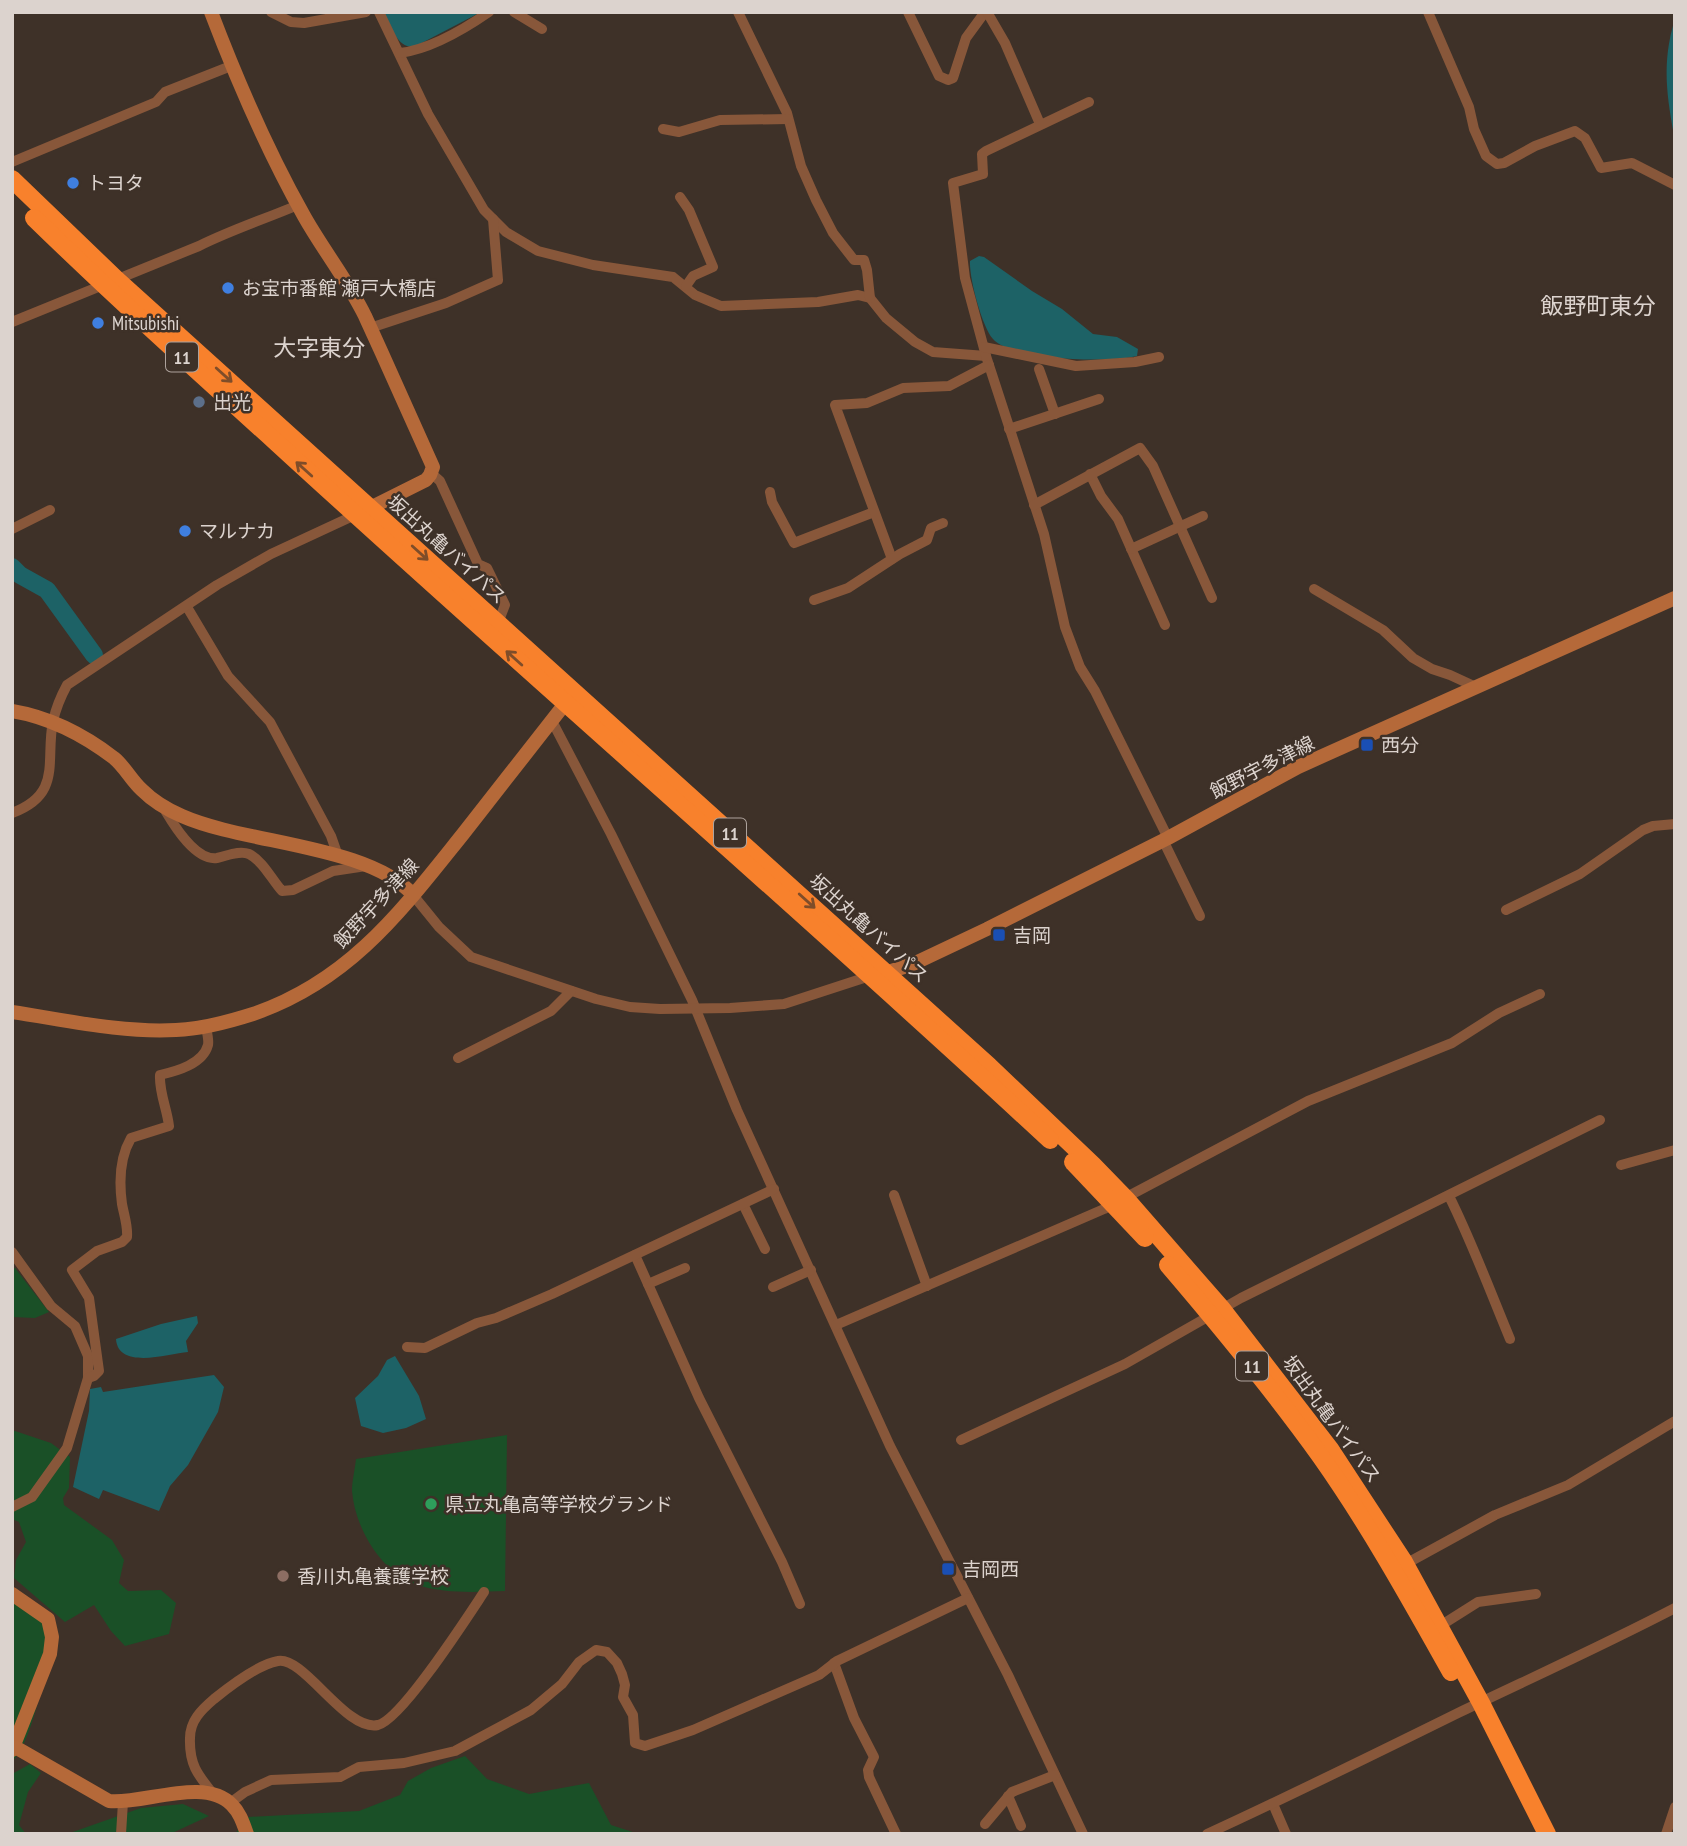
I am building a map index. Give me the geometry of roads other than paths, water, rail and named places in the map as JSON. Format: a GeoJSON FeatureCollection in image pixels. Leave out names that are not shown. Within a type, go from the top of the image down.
{"type":"FeatureCollection","features":[{"type":"Feature","properties":{"kind":"highway","name":"坂出丸亀バイパス"},"geometry":{"type":"LineString","coordinates":[[12,179],[110,282]]}},
{"type":"Feature","properties":{"kind":"highway","name":"坂出丸亀バイパス"},"geometry":{"type":"LineString","coordinates":[[12,196],[362,512],[768,869],[1081,1169],[1119,1202],[1143,1236],[1216,1312],[1321,1458],[1393,1566],[1476,1705],[1547,1834]]}},
{"type":"Feature","properties":{"kind":"highway","name":"坂出丸亀バイパス"},"geometry":{"type":"LineString","coordinates":[[362,512],[498,623],[570,697]]}},
{"type":"Feature","properties":{"kind":"highway","name":"坂出丸亀バイパス"},"geometry":{"type":"LineString","coordinates":[[1393,1566],[1440,1626],[1534,1834]]}},
{"type":"Feature","properties":{"kind":"main road"},"geometry":{"type":"LineString","coordinates":[[211,12],[231,66],[268,150],[298,205],[350,289],[433,467],[426,480],[362,512]]}},
{"type":"Feature","properties":{"kind":"main road","name":"飯野宇多津線"},"geometry":{"type":"LineString","coordinates":[[879,974],[913,964],[987,929],[1166,839],[1298,767],[1675,598]]}},
{"type":"Feature","properties":{"kind":"main road","name":"飯野宇多津線"},"geometry":{"type":"LineString","coordinates":[[12,1012],[133,1029],[176,1030],[206,1027],[278,1005],[337,971],[376,937],[413,895],[570,697]]}},
{"type":"Feature","properties":{"kind":"main road"},"geometry":{"type":"LineString","coordinates":[[12,711],[53,722],[114,758],[141,790],[166,808],[198,822],[338,856],[384,872],[413,895]]}},
{"type":"Feature","properties":{"kind":"main road"},"geometry":{"type":"LineString","coordinates":[[12,1594],[48,1619],[52,1637],[50,1654],[14,1748],[109,1801],[123,1802],[201,1792],[214,1795],[230,1802],[240,1816],[247,1834]]}},
{"type":"Feature","properties":{"kind":"street"},"geometry":{"type":"LineString","coordinates":[[271,12],[291,22],[304,23],[366,12]]}},
{"type":"Feature","properties":{"kind":"street"},"geometry":{"type":"LineString","coordinates":[[379,12],[428,114],[484,210],[506,232],[538,251],[593,265],[673,277],[704,301],[721,306],[818,302],[849,295],[870,298]]}},
{"type":"Feature","properties":{"kind":"street"},"geometry":{"type":"LineString","coordinates":[[400,53],[416,51],[474,23],[489,12]]}},
{"type":"Feature","properties":{"kind":"street"},"geometry":{"type":"LineString","coordinates":[[514,12],[542,29]]}},
{"type":"Feature","properties":{"kind":"street"},"geometry":{"type":"LineString","coordinates":[[738,12],[788,119],[801,166],[833,233],[853,260],[863,261],[867,270],[870,298],[886,318],[933,352],[1076,366],[1135,362],[1159,357]]}},
{"type":"Feature","properties":{"kind":"street"},"geometry":{"type":"LineString","coordinates":[[908,12],[939,76],[948,80],[953,78],[966,38],[986,12],[1005,43],[1040,124]]}},
{"type":"Feature","properties":{"kind":"street"},"geometry":{"type":"LineString","coordinates":[[1428,12],[1469,107],[1474,129],[1486,156],[1497,164],[1575,131],[1585,138],[1601,168],[1632,163],[1675,185]]}},
{"type":"Feature","properties":{"kind":"street"},"geometry":{"type":"LineString","coordinates":[[12,162],[156,102],[165,92],[231,66]]}},
{"type":"Feature","properties":{"kind":"street"},"geometry":{"type":"LineString","coordinates":[[1089,102],[986,151],[982,154],[983,174],[953,183],[965,278],[986,356],[1044,534],[1065,627],[1080,667],[1096,691],[1200,916]]}},
{"type":"Feature","properties":{"kind":"street"},"geometry":{"type":"LineString","coordinates":[[663,129],[679,132],[720,120],[788,119]]}},
{"type":"Feature","properties":{"kind":"street"},"geometry":{"type":"LineString","coordinates":[[680,197],[689,210],[713,267],[692,275],[686,286]]}},
{"type":"Feature","properties":{"kind":"street"},"geometry":{"type":"LineString","coordinates":[[12,322],[298,205]]}},
{"type":"Feature","properties":{"kind":"street"},"geometry":{"type":"LineString","coordinates":[[370,328],[446,303],[498,280],[493,219]]}},
{"type":"Feature","properties":{"kind":"street"},"geometry":{"type":"LineString","coordinates":[[892,559],[835,405],[867,402],[903,388],[949,386],[986,356]]}},
{"type":"Feature","properties":{"kind":"street"},"geometry":{"type":"LineString","coordinates":[[1039,369],[1055,414]]}},
{"type":"Feature","properties":{"kind":"street"},"geometry":{"type":"LineString","coordinates":[[1009,429],[1099,399]]}},
{"type":"Feature","properties":{"kind":"street"},"geometry":{"type":"LineString","coordinates":[[1034,505],[1140,448],[1153,466],[1212,598]]}},
{"type":"Feature","properties":{"kind":"street"},"geometry":{"type":"LineString","coordinates":[[431,474],[440,481],[478,564],[487,568],[505,605],[498,623]]}},
{"type":"Feature","properties":{"kind":"street"},"geometry":{"type":"LineString","coordinates":[[1090,474],[1101,496],[1118,519],[1165,625]]}},
{"type":"Feature","properties":{"kind":"street"},"geometry":{"type":"LineString","coordinates":[[771,492],[772,502],[794,543],[874,512]]}},
{"type":"Feature","properties":{"kind":"street"},"geometry":{"type":"LineString","coordinates":[[12,529],[50,510]]}},
{"type":"Feature","properties":{"kind":"street"},"geometry":{"type":"LineString","coordinates":[[12,813],[26,808],[42,792],[50,774],[53,722],[67,685],[217,585],[271,554],[362,512]]}},
{"type":"Feature","properties":{"kind":"street"},"geometry":{"type":"LineString","coordinates":[[1131,549],[1203,516]]}},
{"type":"Feature","properties":{"kind":"street"},"geometry":{"type":"LineString","coordinates":[[814,600],[848,589],[892,559],[927,540],[931,528],[943,523]]}},
{"type":"Feature","properties":{"kind":"street"},"geometry":{"type":"LineString","coordinates":[[1314,589],[1383,630],[1413,658],[1476,687]]}},
{"type":"Feature","properties":{"kind":"street"},"geometry":{"type":"LineString","coordinates":[[187,607],[228,676],[270,722],[331,836],[338,856]]}},
{"type":"Feature","properties":{"kind":"street"},"geometry":{"type":"LineString","coordinates":[[552,721],[611,834],[694,1007],[737,1110],[890,1446],[968,1598],[1083,1834]]}},
{"type":"Feature","properties":{"kind":"street"},"geometry":{"type":"LineString","coordinates":[[166,808],[181,838],[201,853],[214,859],[247,853],[258,861],[282,891],[293,890],[333,871],[366,866]]}},
{"type":"Feature","properties":{"kind":"street"},"geometry":{"type":"LineString","coordinates":[[1506,910],[1580,874],[1643,830],[1675,824]]}},
{"type":"Feature","properties":{"kind":"street"},"geometry":{"type":"LineString","coordinates":[[413,895],[439,927],[471,957],[596,999],[642,1008],[730,1008],[784,1004],[879,974]]}},
{"type":"Feature","properties":{"kind":"street"},"geometry":{"type":"LineString","coordinates":[[458,1058],[551,1011],[571,991]]}},
{"type":"Feature","properties":{"kind":"street"},"geometry":{"type":"LineString","coordinates":[[836,1325],[1119,1202],[1308,1101],[1452,1043],[1499,1013],[1540,994]]}},
{"type":"Feature","properties":{"kind":"street"},"geometry":{"type":"LineString","coordinates":[[88,1378],[99,1371],[95,1331],[89,1298],[72,1270],[97,1251],[122,1242],[127,1237],[122,1201],[124,1150],[131,1138],[169,1126],[160,1075],[190,1065],[202,1056],[208,1045],[206,1027]]}},
{"type":"Feature","properties":{"kind":"street"},"geometry":{"type":"LineString","coordinates":[[961,1440],[1125,1364],[1216,1312],[1600,1120]]}},
{"type":"Feature","properties":{"kind":"street"},"geometry":{"type":"LineString","coordinates":[[1621,1165],[1675,1150]]}},
{"type":"Feature","properties":{"kind":"street"},"geometry":{"type":"LineString","coordinates":[[407,1348],[425,1348],[477,1323],[496,1318],[552,1294],[774,1189]]}},
{"type":"Feature","properties":{"kind":"street"},"geometry":{"type":"LineString","coordinates":[[894,1195],[927,1286]]}},
{"type":"Feature","properties":{"kind":"street"},"geometry":{"type":"LineString","coordinates":[[1449,1195],[1467,1231],[1510,1339]]}},
{"type":"Feature","properties":{"kind":"street"},"geometry":{"type":"LineString","coordinates":[[743,1204],[765,1249]]}},
{"type":"Feature","properties":{"kind":"street"},"geometry":{"type":"LineString","coordinates":[[12,1252],[51,1306],[75,1326],[88,1356],[88,1378],[67,1448],[32,1497],[12,1507]]}},
{"type":"Feature","properties":{"kind":"street"},"geometry":{"type":"LineString","coordinates":[[635,1255],[699,1398],[782,1562],[800,1604]]}},
{"type":"Feature","properties":{"kind":"street"},"geometry":{"type":"LineString","coordinates":[[648,1284],[685,1268]]}},
{"type":"Feature","properties":{"kind":"street"},"geometry":{"type":"LineString","coordinates":[[774,1287],[811,1270]]}},
{"type":"Feature","properties":{"kind":"street"},"geometry":{"type":"LineString","coordinates":[[1393,1566],[1411,1561],[1495,1515],[1568,1485],[1675,1421]]}},
{"type":"Feature","properties":{"kind":"street"},"geometry":{"type":"LineString","coordinates":[[214,1795],[198,1776],[190,1757],[190,1730],[199,1712],[214,1699],[259,1669],[285,1660],[358,1721],[376,1726],[387,1721],[409,1697],[484,1591]]}},
{"type":"Feature","properties":{"kind":"street"},"geometry":{"type":"LineString","coordinates":[[1440,1626],[1478,1602],[1536,1594]]}},
{"type":"Feature","properties":{"kind":"street"},"geometry":{"type":"LineString","coordinates":[[230,1802],[271,1780],[340,1777],[359,1767],[404,1763],[455,1751],[531,1710],[562,1684],[579,1662],[596,1650],[607,1652],[617,1663],[625,1685],[623,1697],[633,1715],[635,1743],[645,1746],[693,1730],[819,1675],[834,1663],[968,1598]]}},
{"type":"Feature","properties":{"kind":"street"},"geometry":{"type":"LineString","coordinates":[[1208,1834],[1618,1638],[1675,1608]]}},
{"type":"Feature","properties":{"kind":"street"},"geometry":{"type":"LineString","coordinates":[[834,1663],[849,1705],[874,1757],[868,1770],[869,1777],[896,1834]]}},
{"type":"Feature","properties":{"kind":"street"},"geometry":{"type":"LineString","coordinates":[[985,1824],[1008,1796],[1032,1782],[1055,1775]]}},
{"type":"Feature","properties":{"kind":"street"},"geometry":{"type":"LineString","coordinates":[[1008,1796],[1021,1826]]}},
{"type":"Feature","properties":{"kind":"street"},"geometry":{"type":"LineString","coordinates":[[121,1834],[123,1802]]}},
{"type":"Feature","properties":{"kind":"street"},"geometry":{"type":"LineString","coordinates":[[1273,1804],[1286,1834]]}},
{"type":"Feature","properties":{"kind":"street"},"geometry":{"type":"LineString","coordinates":[[1666,1834],[1675,1807]]}},
{"type":"Feature","properties":{"kind":"water"},"geometry":{"type":"Polygon","coordinates":[[[383,12],[481,12],[414,47],[399,40],[383,12]]]}},
{"type":"Feature","properties":{"kind":"water"},"geometry":{"type":"Polygon","coordinates":[[[1675,19],[1675,141],[1667,66],[1675,19]]]}},
{"type":"Feature","properties":{"kind":"water"},"geometry":{"type":"Polygon","coordinates":[[[979,256],[1062,309],[1093,334],[1117,337],[1138,349],[1137,356],[1106,359],[1062,358],[1020,352],[1004,346],[989,333],[977,302],[970,261],[979,256]]]}},
{"type":"Feature","properties":{"kind":"water"},"geometry":{"type":"Polygon","coordinates":[[[197,1316],[198,1323],[186,1341],[188,1352],[145,1358],[125,1354],[119,1349],[116,1339],[161,1324],[197,1316]]]}},
{"type":"Feature","properties":{"kind":"water"},"geometry":{"type":"Polygon","coordinates":[[[395,1356],[419,1396],[426,1419],[406,1428],[383,1433],[361,1426],[355,1398],[378,1376],[387,1360],[395,1356]]]}},
{"type":"Feature","properties":{"kind":"water"},"geometry":{"type":"Polygon","coordinates":[[[214,1375],[224,1387],[218,1412],[188,1465],[170,1486],[159,1511],[103,1490],[99,1499],[73,1487],[89,1411],[90,1389],[101,1387],[103,1392],[214,1375]]]}},
{"type":"Feature","properties":{"kind":"waterway"},"geometry":{"type":"LineString","coordinates":[[12,567],[20,575],[47,590],[94,655]]}},
{"type":"Feature","properties":{"kind":"place","name":"トヨタ"},"geometry":{"type":"Point","coordinates":[73,183]}},
{"type":"Feature","properties":{"kind":"place","name":"お宝市番館 瀬戸大橋店"},"geometry":{"type":"Point","coordinates":[228,288]}},
{"type":"Feature","properties":{"kind":"place","name":"Mitsubishi"},"geometry":{"type":"Point","coordinates":[98,323]}},
{"type":"Feature","properties":{"kind":"place","name":"出光"},"geometry":{"type":"Point","coordinates":[199,402]}},
{"type":"Feature","properties":{"kind":"place","name":"マルナカ"},"geometry":{"type":"Point","coordinates":[185,531]}},
{"type":"Feature","properties":{"kind":"place","name":"西分"},"geometry":{"type":"Point","coordinates":[1367,745]}},
{"type":"Feature","properties":{"kind":"place","name":"吉岡"},"geometry":{"type":"Point","coordinates":[999,935]}},
{"type":"Feature","properties":{"kind":"place","name":"県立丸亀高等学校グランド"},"geometry":{"type":"Point","coordinates":[431,1504]}},
{"type":"Feature","properties":{"kind":"place","name":"吉岡西"},"geometry":{"type":"Point","coordinates":[948,1569]}},
{"type":"Feature","properties":{"kind":"place","name":"香川丸亀養護学校"},"geometry":{"type":"Point","coordinates":[283,1576]}},
{"type":"Feature","properties":{"kind":"district","name":"飯野町東分"},"geometry":{"type":"Point","coordinates":[1598,305]}},
{"type":"Feature","properties":{"kind":"district","name":"大字東分"},"geometry":{"type":"Point","coordinates":[319,347]}}]}
